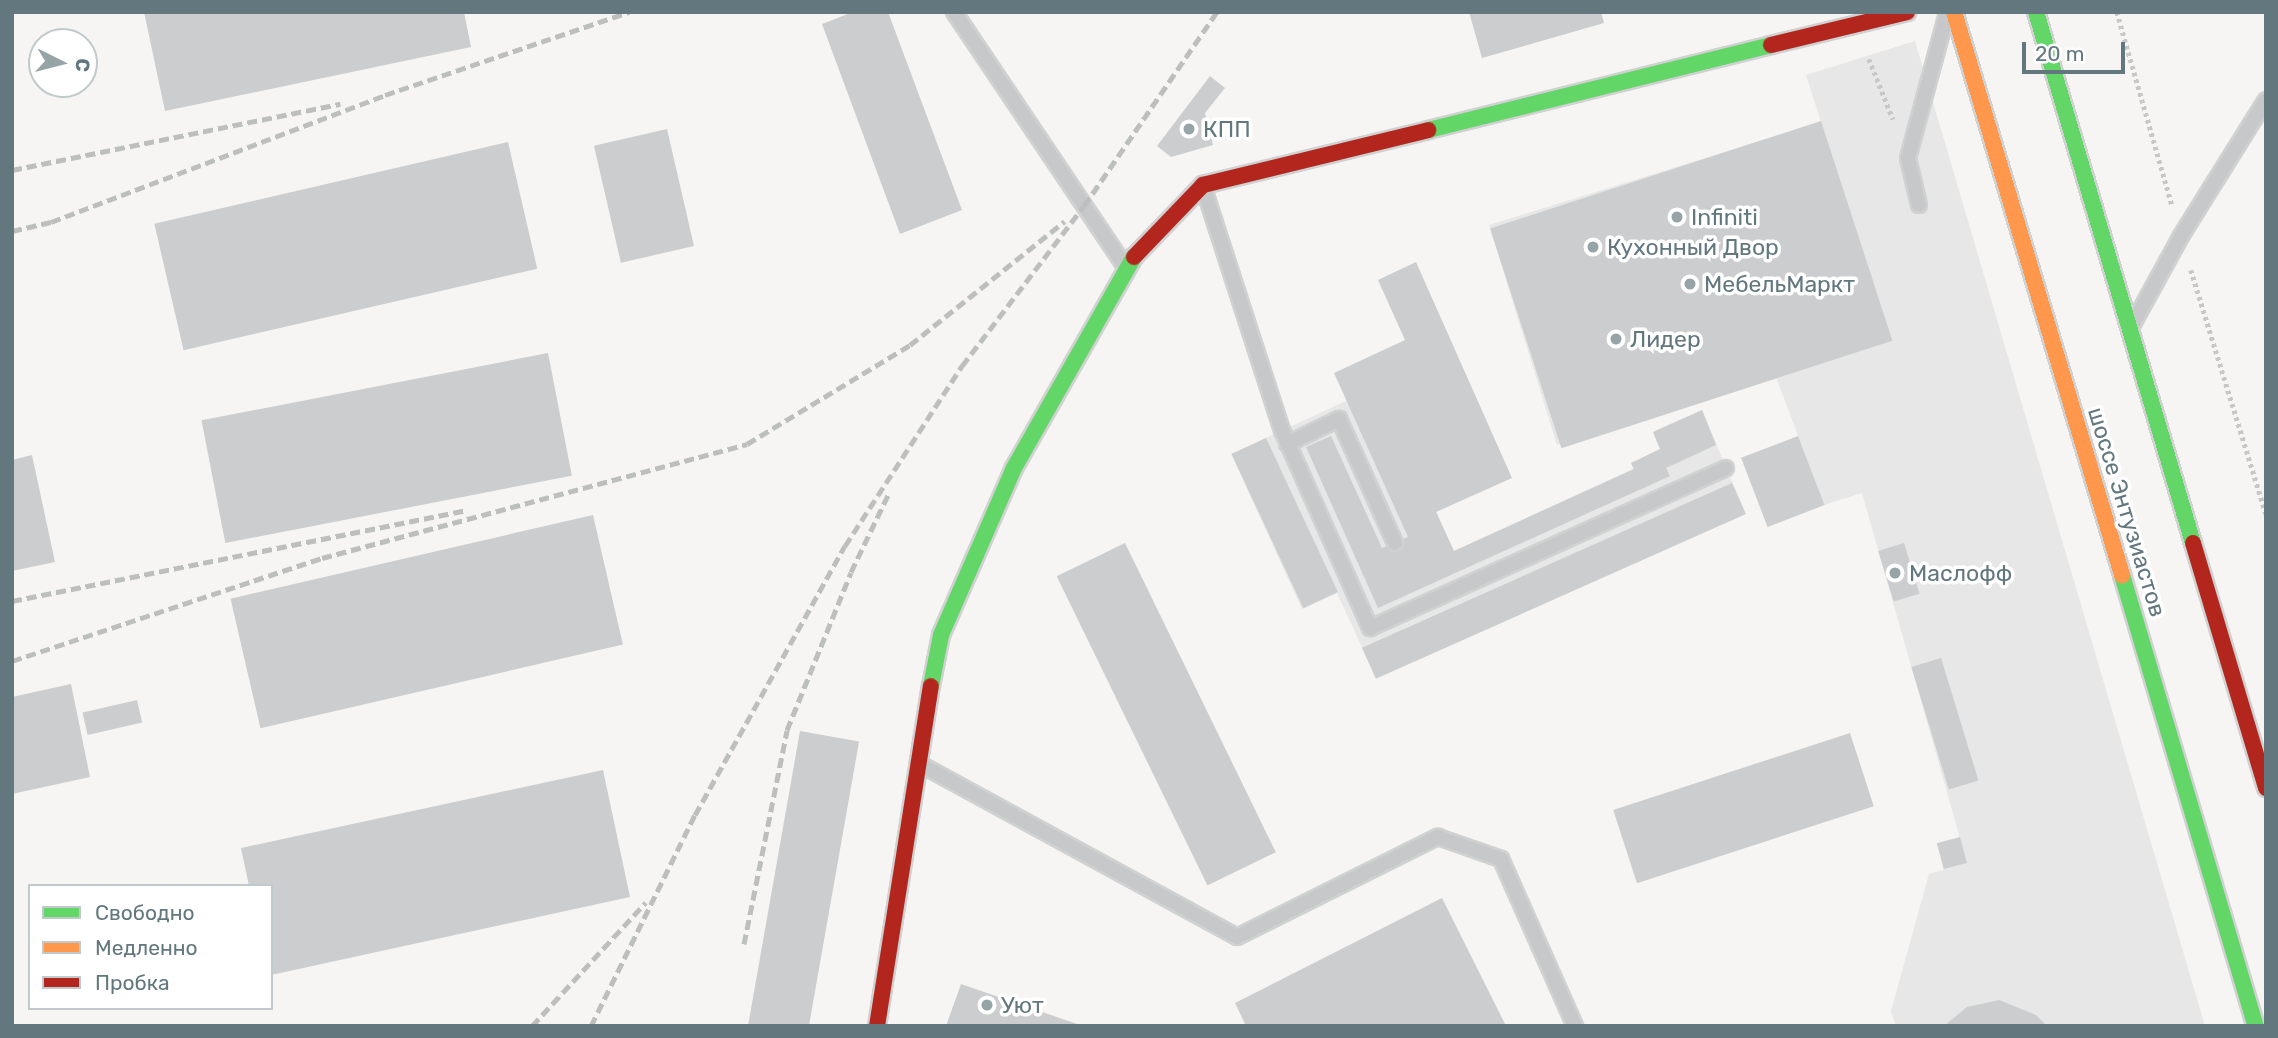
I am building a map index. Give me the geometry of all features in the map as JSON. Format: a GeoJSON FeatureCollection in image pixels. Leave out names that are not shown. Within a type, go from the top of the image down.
{"type":"FeatureCollection","features":[{"type":"Feature","properties":{"kind":"main road"},"geometry":{"type":"LineString","coordinates":[[877,1026],[916,762],[942,635],[1014,468],[1125,267],[1203,185],[1907,12]]}},
{"type":"Feature","properties":{"kind":"main road","name":"шоссе Энтузиастов"},"geometry":{"type":"LineString","coordinates":[[1954,12],[2256,1026]]}},
{"type":"Feature","properties":{"kind":"main road"},"geometry":{"type":"LineString","coordinates":[[2036,12],[2266,788]]}},
{"type":"Feature","properties":{"kind":"lane"},"geometry":{"type":"LineString","coordinates":[[954,12],[1125,267]]}},
{"type":"Feature","properties":{"kind":"lane"},"geometry":{"type":"LineString","coordinates":[[1919,205],[1908,158],[1947,12]]}},
{"type":"Feature","properties":{"kind":"lane"},"geometry":{"type":"LineString","coordinates":[[2130,330],[2181,236],[2266,100]]}},
{"type":"Feature","properties":{"kind":"lane"},"geometry":{"type":"LineString","coordinates":[[1203,185],[1287,444],[1370,628],[1726,468]]}},
{"type":"Feature","properties":{"kind":"lane"},"geometry":{"type":"LineString","coordinates":[[1287,444],[1339,419],[1395,542]]}},
{"type":"Feature","properties":{"kind":"lane"},"geometry":{"type":"LineString","coordinates":[[916,762],[1237,937],[1438,837],[1501,859],[1575,1026]]}},
{"type":"Feature","properties":{"kind":"path"},"geometry":{"type":"LineString","coordinates":[[1856,26],[1908,158]]}},
{"type":"Feature","properties":{"kind":"shaded area"},"geometry":{"type":"Polygon","coordinates":[[[1915,41],[2205,1026],[1896,1026],[1891,1011],[1929,874],[1967,863],[1862,493],[1824,505],[1776,377],[1557,445],[1489,225],[1821,122],[1806,75],[1915,41]]]}},
{"type":"Feature","properties":{"kind":"shaded area"},"geometry":{"type":"Polygon","coordinates":[[[1367,358],[1454,551],[1633,469],[1631,463],[1660,449],[1653,432],[1702,410],[1746,514],[1376,678],[1337,593],[1302,609],[1231,454],[1346,401],[1367,358]]]}},
{"type":"Feature","properties":{"kind":"building"},"geometry":{"type":"Polygon","coordinates":[[[144,12],[464,12],[471,47],[165,111],[144,12]]]}},
{"type":"Feature","properties":{"kind":"building"},"geometry":{"type":"Polygon","coordinates":[[[853,12],[888,12],[962,210],[900,234],[822,24],[853,12]]]}},
{"type":"Feature","properties":{"kind":"building"},"geometry":{"type":"Polygon","coordinates":[[[1469,12],[1601,12],[1604,23],[1482,58],[1469,12]]]}},
{"type":"Feature","properties":{"kind":"building","name":"КПП"},"geometry":{"type":"Polygon","coordinates":[[[1210,76],[1225,88],[1205,113],[1213,145],[1171,157],[1157,146],[1210,76]]]}},
{"type":"Feature","properties":{"kind":"building","name":"МебельМаркт"},"geometry":{"type":"Polygon","coordinates":[[[1821,121],[1892,341],[1561,448],[1490,229],[1821,121]]]}},
{"type":"Feature","properties":{"kind":"building"},"geometry":{"type":"Polygon","coordinates":[[[667,129],[694,246],[621,263],[594,146],[667,129]]]}},
{"type":"Feature","properties":{"kind":"building"},"geometry":{"type":"Polygon","coordinates":[[[508,142],[537,269],[184,350],[154,224],[508,142]]]}},
{"type":"Feature","properties":{"kind":"building"},"geometry":{"type":"Polygon","coordinates":[[[1416,262],[1512,478],[1436,512],[1454,551],[1634,469],[1631,463],[1660,449],[1653,432],[1702,410],[1716,445],[1666,468],[1670,476],[1378,608],[1306,447],[1331,436],[1382,548],[1408,537],[1334,373],[1405,340],[1378,280],[1416,262]]]}},
{"type":"Feature","properties":{"kind":"building"},"geometry":{"type":"Polygon","coordinates":[[[548,353],[572,476],[225,543],[201,420],[548,353]]]}},
{"type":"Feature","properties":{"kind":"building"},"geometry":{"type":"Polygon","coordinates":[[[1798,436],[1825,505],[1768,527],[1741,458],[1798,436]]]}},
{"type":"Feature","properties":{"kind":"building"},"geometry":{"type":"Polygon","coordinates":[[[1266,438],[1338,592],[1303,608],[1232,454],[1266,438]]]}},
{"type":"Feature","properties":{"kind":"building"},"geometry":{"type":"Polygon","coordinates":[[[32,455],[55,562],[12,571],[12,460],[32,455]]]}},
{"type":"Feature","properties":{"kind":"building"},"geometry":{"type":"Polygon","coordinates":[[[1732,483],[1746,514],[1376,679],[1362,648],[1732,483]]]}},
{"type":"Feature","properties":{"kind":"building"},"geometry":{"type":"Polygon","coordinates":[[[593,515],[623,645],[260,728],[231,599],[593,515]]]}},
{"type":"Feature","properties":{"kind":"building"},"geometry":{"type":"Polygon","coordinates":[[[1125,543],[1276,852],[1207,886],[1057,576],[1125,543]]]}},
{"type":"Feature","properties":{"kind":"building"},"geometry":{"type":"Polygon","coordinates":[[[1904,543],[1919,594],[1894,602],[1878,551],[1904,543]]]}},
{"type":"Feature","properties":{"kind":"building"},"geometry":{"type":"Polygon","coordinates":[[[1941,658],[1978,780],[1949,789],[1911,667],[1941,658]]]}},
{"type":"Feature","properties":{"kind":"building"},"geometry":{"type":"Polygon","coordinates":[[[71,684],[90,777],[12,794],[12,697],[71,684]]]}},
{"type":"Feature","properties":{"kind":"building"},"geometry":{"type":"Polygon","coordinates":[[[137,700],[142,722],[88,735],[82,713],[137,700]]]}},
{"type":"Feature","properties":{"kind":"building"},"geometry":{"type":"Polygon","coordinates":[[[800,731],[859,741],[809,1026],[748,1026],[800,731]]]}},
{"type":"Feature","properties":{"kind":"building"},"geometry":{"type":"Polygon","coordinates":[[[1850,733],[1874,806],[1637,883],[1613,810],[1850,733]]]}},
{"type":"Feature","properties":{"kind":"building"},"geometry":{"type":"Polygon","coordinates":[[[603,770],[630,897],[273,975],[273,884],[249,884],[241,848],[603,770]]]}},
{"type":"Feature","properties":{"kind":"building"},"geometry":{"type":"Polygon","coordinates":[[[1960,837],[1967,863],[1944,869],[1937,843],[1960,837]]]}},
{"type":"Feature","properties":{"kind":"building"},"geometry":{"type":"Polygon","coordinates":[[[1442,898],[1506,1026],[1246,1026],[1235,1003],[1442,898]]]}},
{"type":"Feature","properties":{"kind":"building","name":"Уют"},"geometry":{"type":"Polygon","coordinates":[[[961,984],[1080,1025],[1080,1026],[946,1026],[961,984]]]}},
{"type":"Feature","properties":{"kind":"building"},"geometry":{"type":"Polygon","coordinates":[[[1999,1000],[2036,1015],[2047,1026],[1944,1026],[1967,1007],[1999,1000]]]}},
{"type":"Feature","properties":{"kind":"railway"},"geometry":{"type":"LineString","coordinates":[[12,231],[51,222],[385,95],[629,12]]}},
{"type":"Feature","properties":{"kind":"railway"},"geometry":{"type":"LineString","coordinates":[[591,1026],[695,815],[845,546],[962,366],[1084,206],[1217,12]]}},
{"type":"Feature","properties":{"kind":"railway"},"geometry":{"type":"LineString","coordinates":[[12,170],[340,104]]}},
{"type":"Feature","properties":{"kind":"railway"},"geometry":{"type":"LineString","coordinates":[[12,661],[322,558],[747,444],[910,345],[1065,221]]}},
{"type":"Feature","properties":{"kind":"railway"},"geometry":{"type":"LineString","coordinates":[[744,944],[787,730],[851,572],[889,493]]}},
{"type":"Feature","properties":{"kind":"railway"},"geometry":{"type":"LineString","coordinates":[[12,601],[466,510]]}},
{"type":"Feature","properties":{"kind":"railway"},"geometry":{"type":"LineString","coordinates":[[532,1026],[646,902]]}},
{"type":"Feature","properties":{"kind":"traffic: fast"},"geometry":{"type":"LineString","coordinates":[[2036,12],[2193,543]]}},
{"type":"Feature","properties":{"kind":"traffic: fast"},"geometry":{"type":"LineString","coordinates":[[1428,130],[1771,45]]}},
{"type":"Feature","properties":{"kind":"traffic: fast"},"geometry":{"type":"LineString","coordinates":[[931,686],[941,635],[1014,468],[1134,257]]}},
{"type":"Feature","properties":{"kind":"traffic: fast"},"geometry":{"type":"LineString","coordinates":[[2122,575],[2256,1026]]}},
{"type":"Feature","properties":{"kind":"traffic: slow"},"geometry":{"type":"LineString","coordinates":[[1954,12],[2122,575]]}},
{"type":"Feature","properties":{"kind":"traffic: jam"},"geometry":{"type":"LineString","coordinates":[[1771,45],[1907,12]]}},
{"type":"Feature","properties":{"kind":"traffic: jam"},"geometry":{"type":"LineString","coordinates":[[1134,257],[1203,185],[1428,130]]}},
{"type":"Feature","properties":{"kind":"traffic: jam"},"geometry":{"type":"LineString","coordinates":[[2193,543],[2266,788]]}},
{"type":"Feature","properties":{"kind":"traffic: jam"},"geometry":{"type":"LineString","coordinates":[[877,1026],[931,686]]}},
{"type":"Feature","properties":{"kind":"place","name":"КПП"},"geometry":{"type":"Point","coordinates":[1189,129]}},
{"type":"Feature","properties":{"kind":"place","name":"Infiniti"},"geometry":{"type":"Point","coordinates":[1677,217]}},
{"type":"Feature","properties":{"kind":"place","name":"Кухонный Двор"},"geometry":{"type":"Point","coordinates":[1593,247]}},
{"type":"Feature","properties":{"kind":"place","name":"МебельМаркт"},"geometry":{"type":"Point","coordinates":[1690,284]}},
{"type":"Feature","properties":{"kind":"place","name":"Лидер"},"geometry":{"type":"Point","coordinates":[1616,339]}},
{"type":"Feature","properties":{"kind":"place","name":"Маслофф"},"geometry":{"type":"Point","coordinates":[1895,573]}},
{"type":"Feature","properties":{"kind":"place","name":"Уют"},"geometry":{"type":"Point","coordinates":[987,1005]}}]}
